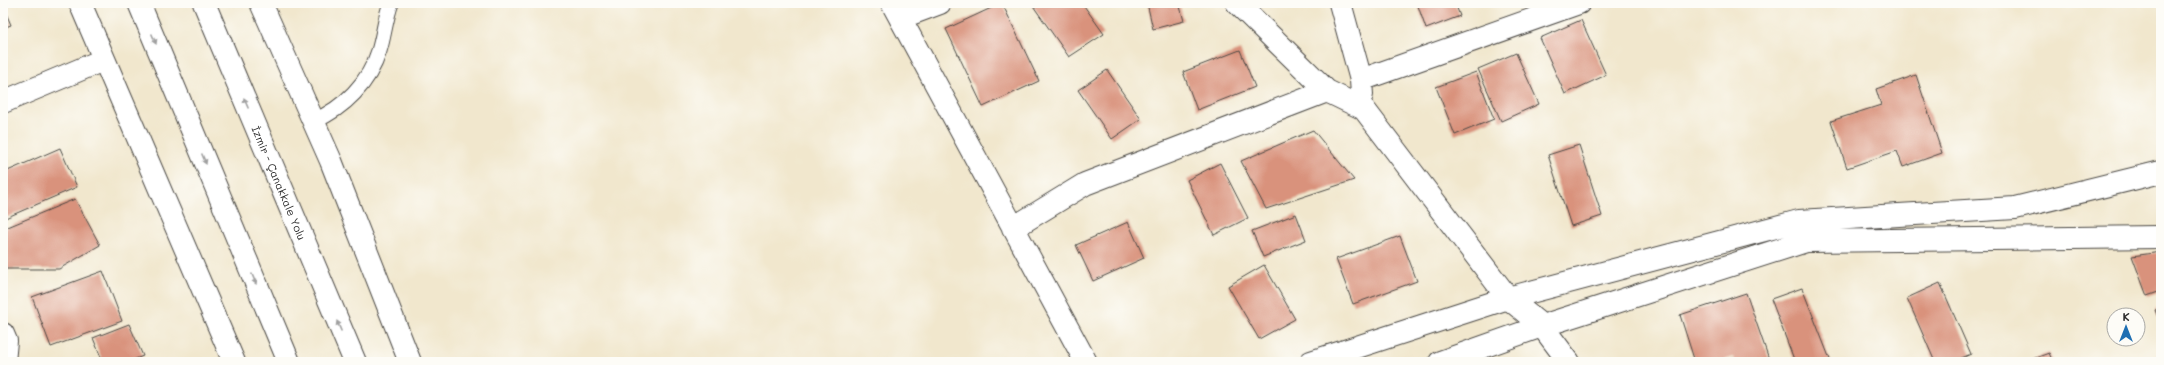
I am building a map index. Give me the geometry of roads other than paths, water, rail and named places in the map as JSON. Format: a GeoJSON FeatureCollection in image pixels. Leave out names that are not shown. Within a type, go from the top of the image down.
{"type":"FeatureCollection","features":[{"type":"Feature","properties":{"kind":"main road"},"geometry":{"type":"LineString","coordinates":[[80,3],[234,362]]}},
{"type":"Feature","properties":{"kind":"main road"},"geometry":{"type":"LineString","coordinates":[[139,3],[289,362]]}},
{"type":"Feature","properties":{"kind":"main road","name":"İzmir - Çanakkale Yolu"},"geometry":{"type":"LineString","coordinates":[[204,3],[354,362]]}},
{"type":"Feature","properties":{"kind":"main road"},"geometry":{"type":"LineString","coordinates":[[262,3],[314,121],[410,362]]}},
{"type":"Feature","properties":{"kind":"main road"},"geometry":{"type":"LineString","coordinates":[[940,3],[896,11],[1086,362]]}},
{"type":"Feature","properties":{"kind":"main road"},"geometry":{"type":"LineString","coordinates":[[1237,3],[1327,91],[1364,109],[1508,298],[1542,326],[1569,362]]}},
{"type":"Feature","properties":{"kind":"main road"},"geometry":{"type":"LineString","coordinates":[[1340,3],[1361,80],[1364,109]]}},
{"type":"Feature","properties":{"kind":"main road"},"geometry":{"type":"LineString","coordinates":[[1361,80],[1579,3]]}},
{"type":"Feature","properties":{"kind":"main road"},"geometry":{"type":"LineString","coordinates":[[3,102],[104,60]]}},
{"type":"Feature","properties":{"kind":"main road"},"geometry":{"type":"LineString","coordinates":[[1013,228],[1085,184],[1327,91]]}},
{"type":"Feature","properties":{"kind":"main road"},"geometry":{"type":"LineString","coordinates":[[1311,362],[1508,298],[1799,221],[2015,208],[2161,172]]}},
{"type":"Feature","properties":{"kind":"main road"},"geometry":{"type":"LineString","coordinates":[[1440,362],[1542,326],[1806,241],[2161,237]]}},
{"type":"Feature","properties":{"kind":"lane"},"geometry":{"type":"LineString","coordinates":[[314,121],[331,113],[361,86],[379,52],[391,3]]}}]}
